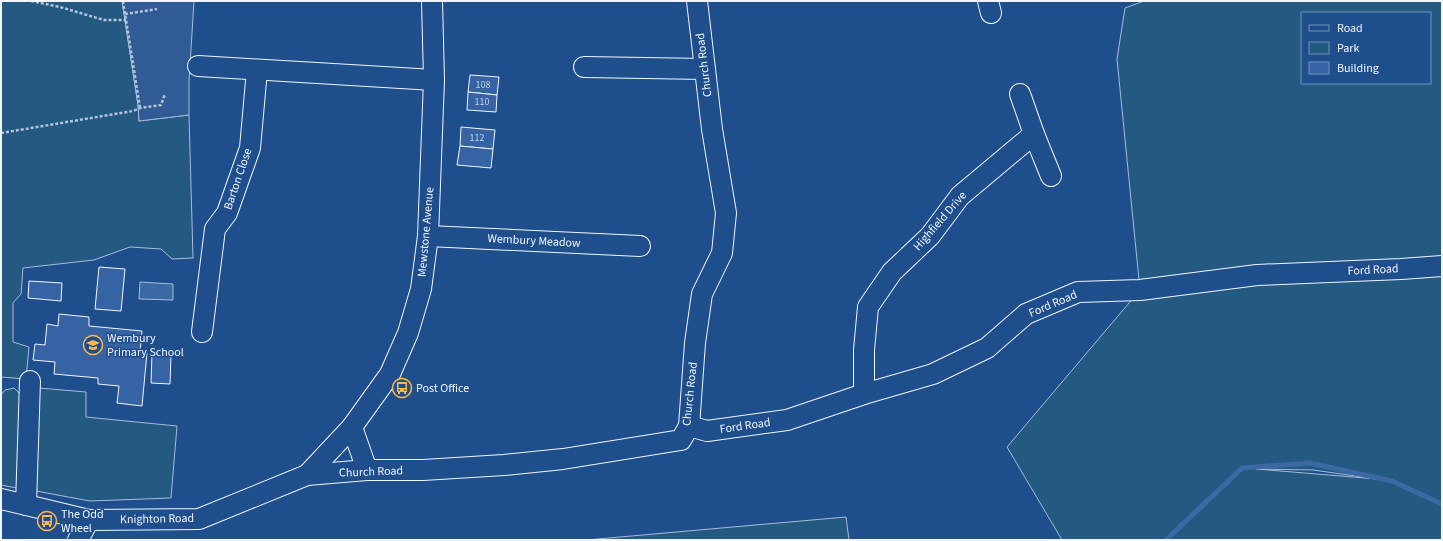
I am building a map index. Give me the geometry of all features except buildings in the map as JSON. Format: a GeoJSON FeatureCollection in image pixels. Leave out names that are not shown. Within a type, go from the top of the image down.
{"type":"FeatureCollection","features":[{"type":"Feature","properties":{"kind":"street","name":"Mewstone Avenue"},"geometry":{"type":"LineString","coordinates":[[307,475],[352,427],[390,374],[408,333],[421,289],[428,236],[434,80],[432,1]]}},
{"type":"Feature","properties":{"kind":"street","name":"Church Road"},"geometry":{"type":"LineString","coordinates":[[307,475],[367,470],[423,470],[504,465],[563,459],[681,440],[689,426],[695,343],[702,294],[722,253],[726,213],[712,129],[697,1]]}},
{"type":"Feature","properties":{"kind":"street"},"geometry":{"type":"LineString","coordinates":[[198,66],[434,80]]}},
{"type":"Feature","properties":{"kind":"street"},"geometry":{"type":"LineString","coordinates":[[584,67],[705,69]]}},
{"type":"Feature","properties":{"kind":"street","name":"Barton Close"},"geometry":{"type":"LineString","coordinates":[[202,332],[215,228],[227,213],[250,148],[257,70]]}},
{"type":"Feature","properties":{"kind":"street"},"geometry":{"type":"LineString","coordinates":[[1020,94],[1051,176]]}},
{"type":"Feature","properties":{"kind":"street","name":"Highfield Drive"},"geometry":{"type":"LineString","coordinates":[[864,394],[864,350],[868,307],[892,272],[930,236],[960,196],[1034,134]]}},
{"type":"Feature","properties":{"kind":"street","name":"Wembury Meadow"},"geometry":{"type":"LineString","coordinates":[[428,236],[640,246]]}},
{"type":"Feature","properties":{"kind":"street","name":"Ford Road"},"geometry":{"type":"LineString","coordinates":[[689,426],[707,431],[787,420],[864,394],[933,374],[987,348],[1026,314],[1078,292],[1140,290],[1257,275],[1442,266]]}},
{"type":"Feature","properties":{"kind":"street"},"geometry":{"type":"LineString","coordinates":[[26,505],[30,381]]}},
{"type":"Feature","properties":{"kind":"street"},"geometry":{"type":"LineString","coordinates":[[352,427],[367,470]]}},
{"type":"Feature","properties":{"kind":"street","name":"Knighton Road"},"geometry":{"type":"LineString","coordinates":[[1,499],[89,520],[199,519],[307,475]]}},
{"type":"Feature","properties":{"kind":"street"},"geometry":{"type":"LineString","coordinates":[[78,540],[89,520]]}},
{"type":"Feature","properties":{"kind":"path"},"geometry":{"type":"LineString","coordinates":[[31,1],[60,7],[104,20],[126,20]]}},
{"type":"Feature","properties":{"kind":"path"},"geometry":{"type":"LineString","coordinates":[[123,1],[140,108]]}},
{"type":"Feature","properties":{"kind":"path"},"geometry":{"type":"LineString","coordinates":[[125,14],[157,9]]}},
{"type":"Feature","properties":{"kind":"path"},"geometry":{"type":"LineString","coordinates":[[1,133],[161,105],[166,94]]}},
{"type":"Feature","properties":{"kind":"green space"},"geometry":{"type":"Polygon","coordinates":[[[1,1],[122,1],[138,105],[139,121],[189,115],[193,258],[172,259],[161,249],[130,247],[94,260],[23,268],[21,294],[13,303],[13,342],[29,347],[26,379],[1,377],[1,1]]]}},
{"type":"Feature","properties":{"kind":"green space"},"geometry":{"type":"Polygon","coordinates":[[[1144,1],[1442,1],[1442,540],[1062,540],[1007,447],[1140,290],[1117,59],[1125,8],[1144,1]],[[1256,469],[1377,479],[1313,470],[1256,469]]]}},
{"type":"Feature","properties":{"kind":"green space"},"geometry":{"type":"Polygon","coordinates":[[[14,388],[22,396],[22,489],[1,485],[1,395],[5,390],[14,388]]]}},
{"type":"Feature","properties":{"kind":"green space"},"geometry":{"type":"Polygon","coordinates":[[[39,388],[86,392],[86,417],[177,426],[171,498],[90,501],[36,491],[39,388]]]}},
{"type":"Feature","properties":{"kind":"green space"},"geometry":{"type":"Polygon","coordinates":[[[846,517],[849,540],[586,540],[846,517]]]}},
{"type":"Feature","properties":{"kind":"shaded area"},"geometry":{"type":"Polygon","coordinates":[[[122,1],[194,1],[189,82],[189,115],[139,121],[138,105],[122,1]]]}},
{"type":"Feature","properties":{"kind":"shaded area"},"geometry":{"type":"Polygon","coordinates":[[[140,282],[173,284],[173,300],[139,299],[140,282]]]}},
{"type":"Feature","properties":{"kind":"waterway"},"geometry":{"type":"LineString","coordinates":[[1166,540],[1242,468],[1310,463],[1392,481],[1442,504]]}},
{"type":"Feature","properties":{"kind":"place","name":"Wembury Primary School"},"geometry":{"type":"Point","coordinates":[93,345]}},
{"type":"Feature","properties":{"kind":"place","name":"Post Office"},"geometry":{"type":"Point","coordinates":[402,388]}},
{"type":"Feature","properties":{"kind":"place","name":"The Odd Wheel"},"geometry":{"type":"Point","coordinates":[47,521]}}]}
